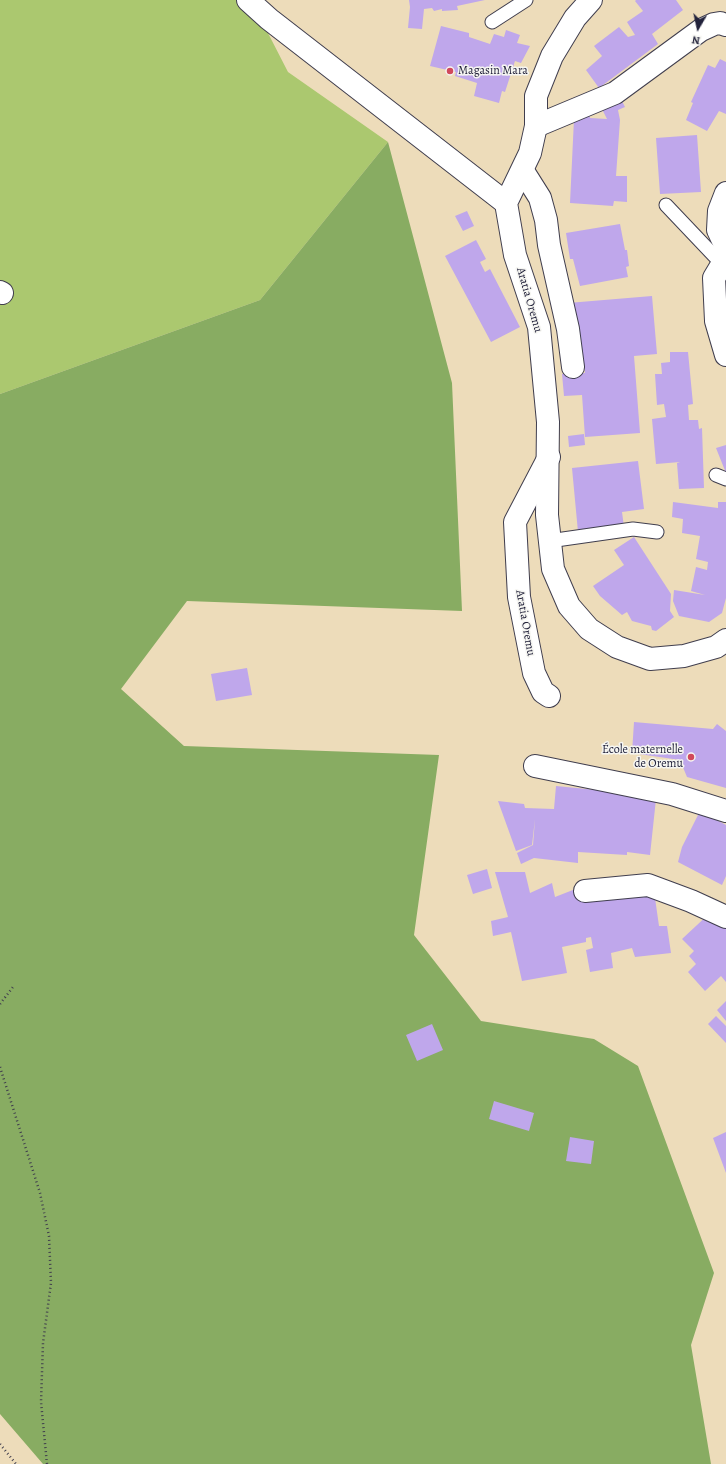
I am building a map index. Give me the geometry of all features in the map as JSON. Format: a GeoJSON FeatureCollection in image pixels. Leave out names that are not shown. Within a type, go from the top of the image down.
{"type":"FeatureCollection","features":[{"type":"Feature","properties":{"kind":"street"},"geometry":{"type":"LineString","coordinates":[[248,0],[269,19],[506,203],[530,154],[536,126],[536,96],[552,56],[575,18],[591,0]]}},
{"type":"Feature","properties":{"kind":"street"},"geometry":{"type":"LineString","coordinates":[[536,126],[615,93],[701,30],[714,24],[720,23],[726,25]]}},
{"type":"Feature","properties":{"kind":"street"},"geometry":{"type":"LineString","coordinates":[[523,171],[540,198],[546,220],[549,245],[568,329],[573,367]]}},
{"type":"Feature","properties":{"kind":"street"},"geometry":{"type":"LineString","coordinates":[[726,193],[719,211],[718,230],[725,256],[714,278],[716,321],[726,355]]}},
{"type":"Feature","properties":{"kind":"street","name":"Aratia Oremu"},"geometry":{"type":"LineString","coordinates":[[506,203],[516,255],[539,327],[548,422],[549,457],[547,515],[549,541],[553,569],[569,606],[589,629],[617,647],[650,659],[684,656],[716,647],[726,640]]}},
{"type":"Feature","properties":{"kind":"street","name":"Aratia Oremu"},"geometry":{"type":"LineString","coordinates":[[549,457],[514,522],[519,597],[534,673],[543,692],[549,696]]}},
{"type":"Feature","properties":{"kind":"street"},"geometry":{"type":"LineString","coordinates":[[535,766],[672,794],[726,811]]}},
{"type":"Feature","properties":{"kind":"street"},"geometry":{"type":"LineString","coordinates":[[585,891],[648,885],[691,901],[726,917]]}},
{"type":"Feature","properties":{"kind":"lane"},"geometry":{"type":"LineString","coordinates":[[492,22],[526,0]]}},
{"type":"Feature","properties":{"kind":"lane"},"geometry":{"type":"LineString","coordinates":[[666,205],[725,256]]}},
{"type":"Feature","properties":{"kind":"lane"},"geometry":{"type":"LineString","coordinates":[[549,541],[632,529],[657,532]]}},
{"type":"Feature","properties":{"kind":"path"},"geometry":{"type":"LineString","coordinates":[[0,1004],[13,987]]}},
{"type":"Feature","properties":{"kind":"path"},"geometry":{"type":"LineString","coordinates":[[0,1067],[40,1193],[49,1236],[51,1283],[43,1343],[41,1402],[48,1464]]}},
{"type":"Feature","properties":{"kind":"path"},"geometry":{"type":"LineString","coordinates":[[0,1444],[16,1464]]}},
{"type":"Feature","properties":{"kind":"green space"},"geometry":{"type":"Polygon","coordinates":[[[0,0],[251,0],[288,72],[388,142],[260,300],[0,394],[0,0]]]}},
{"type":"Feature","properties":{"kind":"green space"},"geometry":{"type":"Polygon","coordinates":[[[388,142],[452,383],[462,611],[187,601],[121,689],[184,746],[439,755],[414,935],[481,1021],[594,1039],[638,1066],[714,1273],[691,1345],[711,1464],[43,1464],[0,1414],[0,394],[260,300],[388,142]]]}},
{"type":"Feature","properties":{"kind":"building"},"geometry":{"type":"Polygon","coordinates":[[[409,0],[485,0],[457,6],[458,10],[442,11],[442,9],[434,11],[432,8],[424,9],[422,29],[408,28],[410,7],[409,0]]]}},
{"type":"Feature","properties":{"kind":"building"},"geometry":{"type":"Polygon","coordinates":[[[676,0],[683,10],[652,34],[658,44],[599,88],[586,70],[602,56],[594,46],[619,27],[628,37],[635,35],[627,22],[643,11],[635,1],[676,0]]]}},
{"type":"Feature","properties":{"kind":"building"},"geometry":{"type":"Polygon","coordinates":[[[441,26],[469,33],[469,37],[490,44],[494,34],[504,37],[506,30],[520,35],[517,43],[530,46],[521,63],[515,61],[505,92],[502,91],[499,103],[474,96],[477,83],[455,76],[456,72],[430,66],[441,26]]]}},
{"type":"Feature","properties":{"kind":"building"},"geometry":{"type":"Polygon","coordinates":[[[720,59],[726,62],[726,114],[719,111],[707,131],[686,120],[693,103],[691,102],[708,65],[715,68],[720,59]]]}},
{"type":"Feature","properties":{"kind":"building"},"geometry":{"type":"Polygon","coordinates":[[[622,101],[625,107],[618,110],[620,120],[616,176],[627,176],[627,202],[614,201],[613,206],[570,203],[574,119],[589,114],[590,118],[607,119],[602,109],[622,101]]]}},
{"type":"Feature","properties":{"kind":"building"},"geometry":{"type":"Polygon","coordinates":[[[697,135],[701,192],[660,194],[656,138],[697,135]]]}},
{"type":"Feature","properties":{"kind":"building"},"geometry":{"type":"Polygon","coordinates":[[[467,211],[474,226],[463,231],[455,216],[467,211]]]}},
{"type":"Feature","properties":{"kind":"building"},"geometry":{"type":"Polygon","coordinates":[[[620,224],[625,250],[627,250],[629,266],[626,267],[628,277],[580,286],[573,259],[570,259],[566,233],[620,224]]]}},
{"type":"Feature","properties":{"kind":"building"},"geometry":{"type":"Polygon","coordinates":[[[476,240],[486,259],[480,262],[485,272],[490,269],[520,327],[491,342],[445,256],[476,240]]]}},
{"type":"Feature","properties":{"kind":"building"},"geometry":{"type":"Polygon","coordinates":[[[652,296],[657,354],[634,356],[640,433],[585,437],[582,395],[564,396],[562,374],[585,373],[583,357],[573,358],[568,303],[652,296]]]}},
{"type":"Feature","properties":{"kind":"building"},"geometry":{"type":"Polygon","coordinates":[[[670,352],[688,352],[693,404],[688,405],[689,420],[698,420],[699,429],[702,428],[704,488],[679,489],[677,463],[680,462],[656,464],[652,419],[666,417],[664,404],[657,405],[655,374],[662,374],[661,363],[670,362],[670,352]]]}},
{"type":"Feature","properties":{"kind":"building"},"geometry":{"type":"Polygon","coordinates":[[[584,434],[585,445],[569,447],[568,436],[584,434]]]}},
{"type":"Feature","properties":{"kind":"building"},"geometry":{"type":"Polygon","coordinates":[[[726,445],[726,473],[716,448],[726,445]]]}},
{"type":"Feature","properties":{"kind":"building"},"geometry":{"type":"Polygon","coordinates":[[[638,461],[644,509],[622,512],[624,527],[578,532],[572,468],[638,461]]]}},
{"type":"Feature","properties":{"kind":"building"},"geometry":{"type":"Polygon","coordinates":[[[673,502],[718,508],[718,502],[726,502],[726,598],[722,613],[709,622],[679,616],[673,601],[674,590],[705,595],[691,591],[696,567],[707,570],[708,562],[696,559],[700,536],[682,533],[683,519],[672,517],[673,502]]]}},
{"type":"Feature","properties":{"kind":"building"},"geometry":{"type":"Polygon","coordinates":[[[634,537],[671,594],[670,611],[674,617],[656,631],[652,630],[651,626],[632,621],[627,612],[622,615],[600,596],[593,586],[624,565],[614,550],[634,537]]]}},
{"type":"Feature","properties":{"kind":"building"},"geometry":{"type":"Polygon","coordinates":[[[247,668],[252,695],[216,701],[211,674],[247,668]]]}},
{"type":"Feature","properties":{"kind":"building","name":"École maternelle de Oremu"},"geometry":{"type":"Polygon","coordinates":[[[634,722],[713,729],[717,724],[726,731],[726,788],[687,777],[680,760],[632,753],[634,722]]]}},
{"type":"Feature","properties":{"kind":"building"},"geometry":{"type":"Polygon","coordinates":[[[556,786],[607,791],[625,787],[624,796],[656,799],[650,855],[627,852],[627,855],[578,852],[578,863],[534,858],[521,864],[517,853],[533,845],[535,819],[532,845],[516,851],[498,801],[524,804],[525,808],[554,809],[556,786]]]}},
{"type":"Feature","properties":{"kind":"building"},"geometry":{"type":"Polygon","coordinates":[[[700,811],[726,825],[726,876],[722,885],[678,862],[682,847],[700,811]]]}},
{"type":"Feature","properties":{"kind":"building"},"geometry":{"type":"Polygon","coordinates":[[[487,869],[492,888],[473,894],[467,875],[487,869]]]}},
{"type":"Feature","properties":{"kind":"building"},"geometry":{"type":"Polygon","coordinates":[[[495,872],[525,872],[530,893],[552,883],[555,897],[578,888],[654,891],[659,926],[667,926],[671,953],[635,957],[632,948],[611,953],[613,968],[590,972],[586,950],[593,948],[591,937],[586,938],[586,942],[562,947],[567,973],[522,981],[511,932],[493,936],[491,921],[508,917],[495,872]]]}},
{"type":"Feature","properties":{"kind":"building"},"geometry":{"type":"Polygon","coordinates":[[[711,912],[726,928],[726,982],[721,976],[705,991],[688,972],[696,964],[689,956],[694,951],[682,939],[711,912]]]}},
{"type":"Feature","properties":{"kind":"building"},"geometry":{"type":"Polygon","coordinates":[[[726,1001],[726,1021],[717,1010],[726,1001]]]}},
{"type":"Feature","properties":{"kind":"building"},"geometry":{"type":"Polygon","coordinates":[[[716,1016],[726,1026],[726,1043],[708,1024],[716,1016]]]}},
{"type":"Feature","properties":{"kind":"building"},"geometry":{"type":"Polygon","coordinates":[[[432,1024],[443,1050],[417,1061],[406,1035],[432,1024]]]}},
{"type":"Feature","properties":{"kind":"building"},"geometry":{"type":"Polygon","coordinates":[[[494,1101],[534,1113],[529,1131],[489,1119],[494,1101]]]}},
{"type":"Feature","properties":{"kind":"building"},"geometry":{"type":"Polygon","coordinates":[[[726,1132],[726,1173],[713,1138],[726,1132]]]}},
{"type":"Feature","properties":{"kind":"building"},"geometry":{"type":"Polygon","coordinates":[[[570,1137],[594,1141],[591,1164],[566,1161],[570,1137]]]}},
{"type":"Feature","properties":{"kind":"place","name":"Magasin Mara"},"geometry":{"type":"Point","coordinates":[450,71]}},
{"type":"Feature","properties":{"kind":"place","name":"École maternelle de Oremu"},"geometry":{"type":"Point","coordinates":[691,757]}}]}
